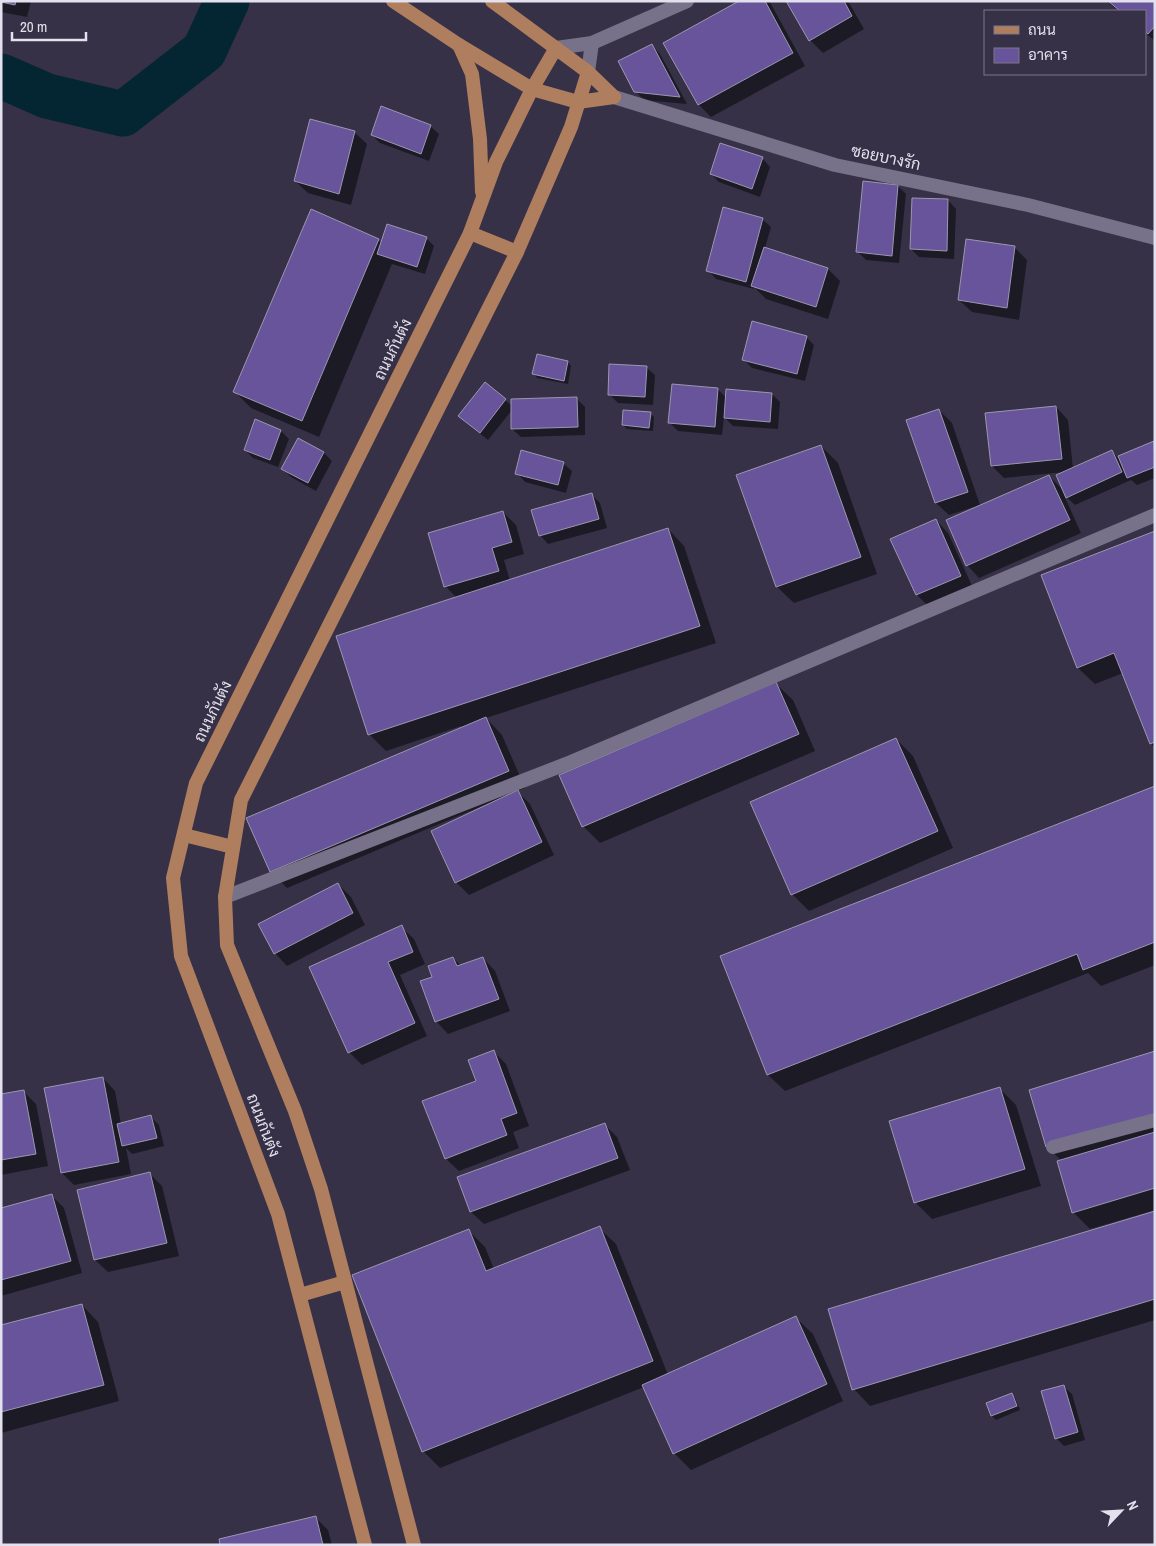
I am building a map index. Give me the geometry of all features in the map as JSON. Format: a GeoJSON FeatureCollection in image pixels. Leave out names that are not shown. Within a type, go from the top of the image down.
{"type":"FeatureCollection","features":[{"type":"Feature","properties":{"kind":"main road"},"geometry":{"type":"LineString","coordinates":[[393,1],[459,45],[532,89],[578,102],[614,97]]}},
{"type":"Feature","properties":{"kind":"main road"},"geometry":{"type":"LineString","coordinates":[[492,1],[588,72],[614,97]]}},
{"type":"Feature","properties":{"kind":"main road"},"geometry":{"type":"LineString","coordinates":[[459,45],[472,74],[480,139],[483,198]]}},
{"type":"Feature","properties":{"kind":"main road","name":"ถนนกันตัง"},"geometry":{"type":"LineString","coordinates":[[365,1545],[278,1214],[181,956],[173,878],[196,783],[470,232],[496,162],[532,89],[556,48]]}},
{"type":"Feature","properties":{"kind":"main road","name":"ถนนกันตัง"},"geometry":{"type":"LineString","coordinates":[[414,1545],[321,1189],[295,1111],[227,945],[225,897],[241,800],[517,252],[571,127],[588,72]]}},
{"type":"Feature","properties":{"kind":"main road"},"geometry":{"type":"LineString","coordinates":[[470,232],[517,252]]}},
{"type":"Feature","properties":{"kind":"main road"},"geometry":{"type":"LineString","coordinates":[[184,835],[233,847]]}},
{"type":"Feature","properties":{"kind":"main road"},"geometry":{"type":"LineString","coordinates":[[300,1295],[345,1282]]}},
{"type":"Feature","properties":{"kind":"street"},"geometry":{"type":"LineString","coordinates":[[556,48],[592,42],[687,1]]}},
{"type":"Feature","properties":{"kind":"street"},"geometry":{"type":"LineString","coordinates":[[588,72],[592,42]]}},
{"type":"Feature","properties":{"kind":"street","name":"ซอยบางรัก"},"geometry":{"type":"LineString","coordinates":[[614,97],[834,164],[1028,205],[1155,238]]}},
{"type":"Feature","properties":{"kind":"street"},"geometry":{"type":"LineString","coordinates":[[225,897],[571,762],[1155,515]]}},
{"type":"Feature","properties":{"kind":"street"},"geometry":{"type":"LineString","coordinates":[[1053,1147],[1155,1120]]}},
{"type":"Feature","properties":{"kind":"building"},"geometry":{"type":"Polygon","coordinates":[[[1,1],[16,1],[15,5],[1,1]]]}},
{"type":"Feature","properties":{"kind":"building"},"geometry":{"type":"Polygon","coordinates":[[[739,1],[765,1],[793,53],[698,105],[663,43],[739,1]]]}},
{"type":"Feature","properties":{"kind":"building"},"geometry":{"type":"Polygon","coordinates":[[[786,1],[844,1],[852,16],[809,41],[786,1]]]}},
{"type":"Feature","properties":{"kind":"building"},"geometry":{"type":"Polygon","coordinates":[[[1108,1],[1155,1],[1155,26],[1148,34],[1146,33],[1146,10],[1119,10],[1108,1]]]}},
{"type":"Feature","properties":{"kind":"building"},"geometry":{"type":"Polygon","coordinates":[[[652,44],[680,97],[634,92],[618,61],[652,44]]]}},
{"type":"Feature","properties":{"kind":"building"},"geometry":{"type":"Polygon","coordinates":[[[381,106],[431,125],[421,154],[371,135],[381,106]]]}},
{"type":"Feature","properties":{"kind":"building"},"geometry":{"type":"Polygon","coordinates":[[[310,119],[355,131],[339,194],[294,181],[310,119]]]}},
{"type":"Feature","properties":{"kind":"building"},"geometry":{"type":"Polygon","coordinates":[[[720,143],[763,157],[752,189],[710,174],[720,143]]]}},
{"type":"Feature","properties":{"kind":"building"},"geometry":{"type":"Polygon","coordinates":[[[863,181],[898,185],[892,256],[856,252],[863,181]]]}},
{"type":"Feature","properties":{"kind":"building"},"geometry":{"type":"Polygon","coordinates":[[[912,198],[948,199],[947,251],[910,249],[912,198]]]}},
{"type":"Feature","properties":{"kind":"building"},"geometry":{"type":"Polygon","coordinates":[[[723,207],[763,218],[746,282],[706,271],[723,207]]]}},
{"type":"Feature","properties":{"kind":"building"},"geometry":{"type":"Polygon","coordinates":[[[311,209],[379,239],[302,421],[233,392],[311,209]]]}},
{"type":"Feature","properties":{"kind":"building"},"geometry":{"type":"Polygon","coordinates":[[[387,224],[427,237],[417,267],[377,254],[387,224]]]}},
{"type":"Feature","properties":{"kind":"building"},"geometry":{"type":"Polygon","coordinates":[[[966,239],[1015,246],[1007,308],[958,300],[966,239]]]}},
{"type":"Feature","properties":{"kind":"building"},"geometry":{"type":"Polygon","coordinates":[[[764,247],[828,268],[816,307],[751,286],[764,247]]]}},
{"type":"Feature","properties":{"kind":"building"},"geometry":{"type":"Polygon","coordinates":[[[752,321],[807,336],[797,374],[742,360],[752,321]]]}},
{"type":"Feature","properties":{"kind":"building"},"geometry":{"type":"Polygon","coordinates":[[[537,354],[568,361],[564,381],[532,374],[537,354]]]}},
{"type":"Feature","properties":{"kind":"building"},"geometry":{"type":"Polygon","coordinates":[[[609,364],[647,366],[645,397],[608,395],[609,364]]]}},
{"type":"Feature","properties":{"kind":"building"},"geometry":{"type":"Polygon","coordinates":[[[485,382],[506,399],[480,433],[458,416],[485,382]]]}},
{"type":"Feature","properties":{"kind":"building"},"geometry":{"type":"Polygon","coordinates":[[[672,384],[718,388],[715,427],[668,423],[672,384]]]}},
{"type":"Feature","properties":{"kind":"building"},"geometry":{"type":"Polygon","coordinates":[[[726,389],[772,393],[770,422],[724,418],[726,389]]]}},
{"type":"Feature","properties":{"kind":"building"},"geometry":{"type":"Polygon","coordinates":[[[577,397],[578,427],[511,429],[511,399],[577,397]]]}},
{"type":"Feature","properties":{"kind":"building"},"geometry":{"type":"Polygon","coordinates":[[[1056,406],[1062,459],[991,466],[985,413],[1056,406]]]}},
{"type":"Feature","properties":{"kind":"building"},"geometry":{"type":"Polygon","coordinates":[[[939,409],[968,492],[935,503],[906,420],[939,409]]]}},
{"type":"Feature","properties":{"kind":"building"},"geometry":{"type":"Polygon","coordinates":[[[623,410],[651,412],[649,428],[622,425],[623,410]]]}},
{"type":"Feature","properties":{"kind":"building"},"geometry":{"type":"Polygon","coordinates":[[[255,419],[281,430],[270,460],[244,450],[255,419]]]}},
{"type":"Feature","properties":{"kind":"building"},"geometry":{"type":"Polygon","coordinates":[[[298,438],[324,452],[308,483],[281,469],[298,438]]]}},
{"type":"Feature","properties":{"kind":"building"},"geometry":{"type":"Polygon","coordinates":[[[1154,441],[1155,467],[1127,478],[1118,456],[1154,441]]]}},
{"type":"Feature","properties":{"kind":"building"},"geometry":{"type":"Polygon","coordinates":[[[821,445],[861,557],[776,587],[736,475],[821,445]]]}},
{"type":"Feature","properties":{"kind":"building"},"geometry":{"type":"Polygon","coordinates":[[[521,450],[564,462],[558,485],[515,474],[521,450]]]}},
{"type":"Feature","properties":{"kind":"building"},"geometry":{"type":"Polygon","coordinates":[[[1112,450],[1122,472],[1066,498],[1056,475],[1112,450]]]}},
{"type":"Feature","properties":{"kind":"building"},"geometry":{"type":"Polygon","coordinates":[[[1049,475],[1070,520],[966,566],[946,520],[1049,475]]]}},
{"type":"Feature","properties":{"kind":"building"},"geometry":{"type":"Polygon","coordinates":[[[592,493],[599,519],[539,536],[531,510],[592,493]]]}},
{"type":"Feature","properties":{"kind":"building"},"geometry":{"type":"Polygon","coordinates":[[[503,511],[512,542],[492,548],[499,571],[444,587],[428,533],[503,511]]]}},
{"type":"Feature","properties":{"kind":"building"},"geometry":{"type":"Polygon","coordinates":[[[936,519],[961,576],[916,595],[890,539],[936,519]]]}},
{"type":"Feature","properties":{"kind":"building"},"geometry":{"type":"Polygon","coordinates":[[[668,528],[700,626],[368,735],[336,636],[668,528]]]}},
{"type":"Feature","properties":{"kind":"building"},"geometry":{"type":"Polygon","coordinates":[[[1155,531],[1155,742],[1150,744],[1114,653],[1077,668],[1041,575],[1155,531]]]}},
{"type":"Feature","properties":{"kind":"building"},"geometry":{"type":"Polygon","coordinates":[[[776,682],[799,734],[582,827],[559,775],[776,682]]]}},
{"type":"Feature","properties":{"kind":"building"},"geometry":{"type":"Polygon","coordinates":[[[486,717],[509,771],[270,872],[246,818],[486,717]]]}},
{"type":"Feature","properties":{"kind":"building"},"geometry":{"type":"Polygon","coordinates":[[[896,738],[938,831],[791,895],[750,802],[896,738]]]}},
{"type":"Feature","properties":{"kind":"building"},"geometry":{"type":"Polygon","coordinates":[[[1155,786],[1155,942],[1083,970],[1077,954],[767,1075],[720,956],[1155,786]]]}},
{"type":"Feature","properties":{"kind":"building"},"geometry":{"type":"Polygon","coordinates":[[[518,790],[542,842],[455,883],[431,831],[518,790]]]}},
{"type":"Feature","properties":{"kind":"building"},"geometry":{"type":"Polygon","coordinates":[[[338,883],[353,913],[274,954],[258,924],[338,883]]]}},
{"type":"Feature","properties":{"kind":"building"},"geometry":{"type":"Polygon","coordinates":[[[402,925],[413,952],[388,962],[415,1023],[348,1053],[309,967],[402,925]]]}},
{"type":"Feature","properties":{"kind":"building"},"geometry":{"type":"Polygon","coordinates":[[[453,957],[457,966],[483,957],[499,999],[435,1022],[420,981],[432,977],[428,966],[453,957]]]}},
{"type":"Feature","properties":{"kind":"building"},"geometry":{"type":"Polygon","coordinates":[[[494,1050],[517,1113],[501,1119],[507,1135],[445,1159],[422,1101],[476,1081],[468,1060],[494,1050]]]}},
{"type":"Feature","properties":{"kind":"building"},"geometry":{"type":"Polygon","coordinates":[[[1155,1051],[1155,1114],[1046,1147],[1029,1090],[1155,1051]]]}},
{"type":"Feature","properties":{"kind":"building"},"geometry":{"type":"Polygon","coordinates":[[[103,1077],[119,1162],[61,1173],[44,1088],[103,1077]]]}},
{"type":"Feature","properties":{"kind":"building"},"geometry":{"type":"Polygon","coordinates":[[[1000,1087],[1025,1169],[914,1203],[889,1121],[1000,1087]]]}},
{"type":"Feature","properties":{"kind":"building"},"geometry":{"type":"Polygon","coordinates":[[[24,1090],[36,1154],[1,1160],[1,1094],[24,1090]]]}},
{"type":"Feature","properties":{"kind":"building"},"geometry":{"type":"Polygon","coordinates":[[[151,1115],[157,1138],[122,1146],[117,1124],[151,1115]]]}},
{"type":"Feature","properties":{"kind":"building"},"geometry":{"type":"Polygon","coordinates":[[[605,1123],[618,1158],[470,1212],[457,1177],[605,1123]]]}},
{"type":"Feature","properties":{"kind":"building"},"geometry":{"type":"Polygon","coordinates":[[[1155,1132],[1155,1188],[1072,1213],[1057,1161],[1155,1132]]]}},
{"type":"Feature","properties":{"kind":"building"},"geometry":{"type":"Polygon","coordinates":[[[150,1172],[167,1243],[94,1260],[77,1190],[150,1172]]]}},
{"type":"Feature","properties":{"kind":"building"},"geometry":{"type":"Polygon","coordinates":[[[52,1194],[71,1261],[1,1280],[1,1208],[52,1194]]]}},
{"type":"Feature","properties":{"kind":"building"},"geometry":{"type":"Polygon","coordinates":[[[1155,1211],[1155,1299],[852,1390],[828,1309],[1155,1211]]]}},
{"type":"Feature","properties":{"kind":"building"},"geometry":{"type":"Polygon","coordinates":[[[600,1226],[653,1361],[422,1452],[352,1275],[469,1229],[486,1271],[600,1226]]]}},
{"type":"Feature","properties":{"kind":"building"},"geometry":{"type":"Polygon","coordinates":[[[82,1304],[104,1385],[1,1412],[1,1325],[82,1304]]]}},
{"type":"Feature","properties":{"kind":"building"},"geometry":{"type":"Polygon","coordinates":[[[796,1316],[827,1384],[673,1454],[642,1385],[796,1316]]]}},
{"type":"Feature","properties":{"kind":"building"},"geometry":{"type":"Polygon","coordinates":[[[1064,1385],[1078,1432],[1055,1439],[1041,1391],[1064,1385]]]}},
{"type":"Feature","properties":{"kind":"building"},"geometry":{"type":"Polygon","coordinates":[[[1012,1393],[1017,1406],[991,1416],[986,1403],[1012,1393]]]}},
{"type":"Feature","properties":{"kind":"building"},"geometry":{"type":"Polygon","coordinates":[[[316,1516],[323,1545],[220,1545],[219,1539],[316,1516]]]}},
{"type":"Feature","properties":{"kind":"waterway"},"geometry":{"type":"LineString","coordinates":[[1,76],[47,96],[123,114],[204,51],[227,1]]}}]}
